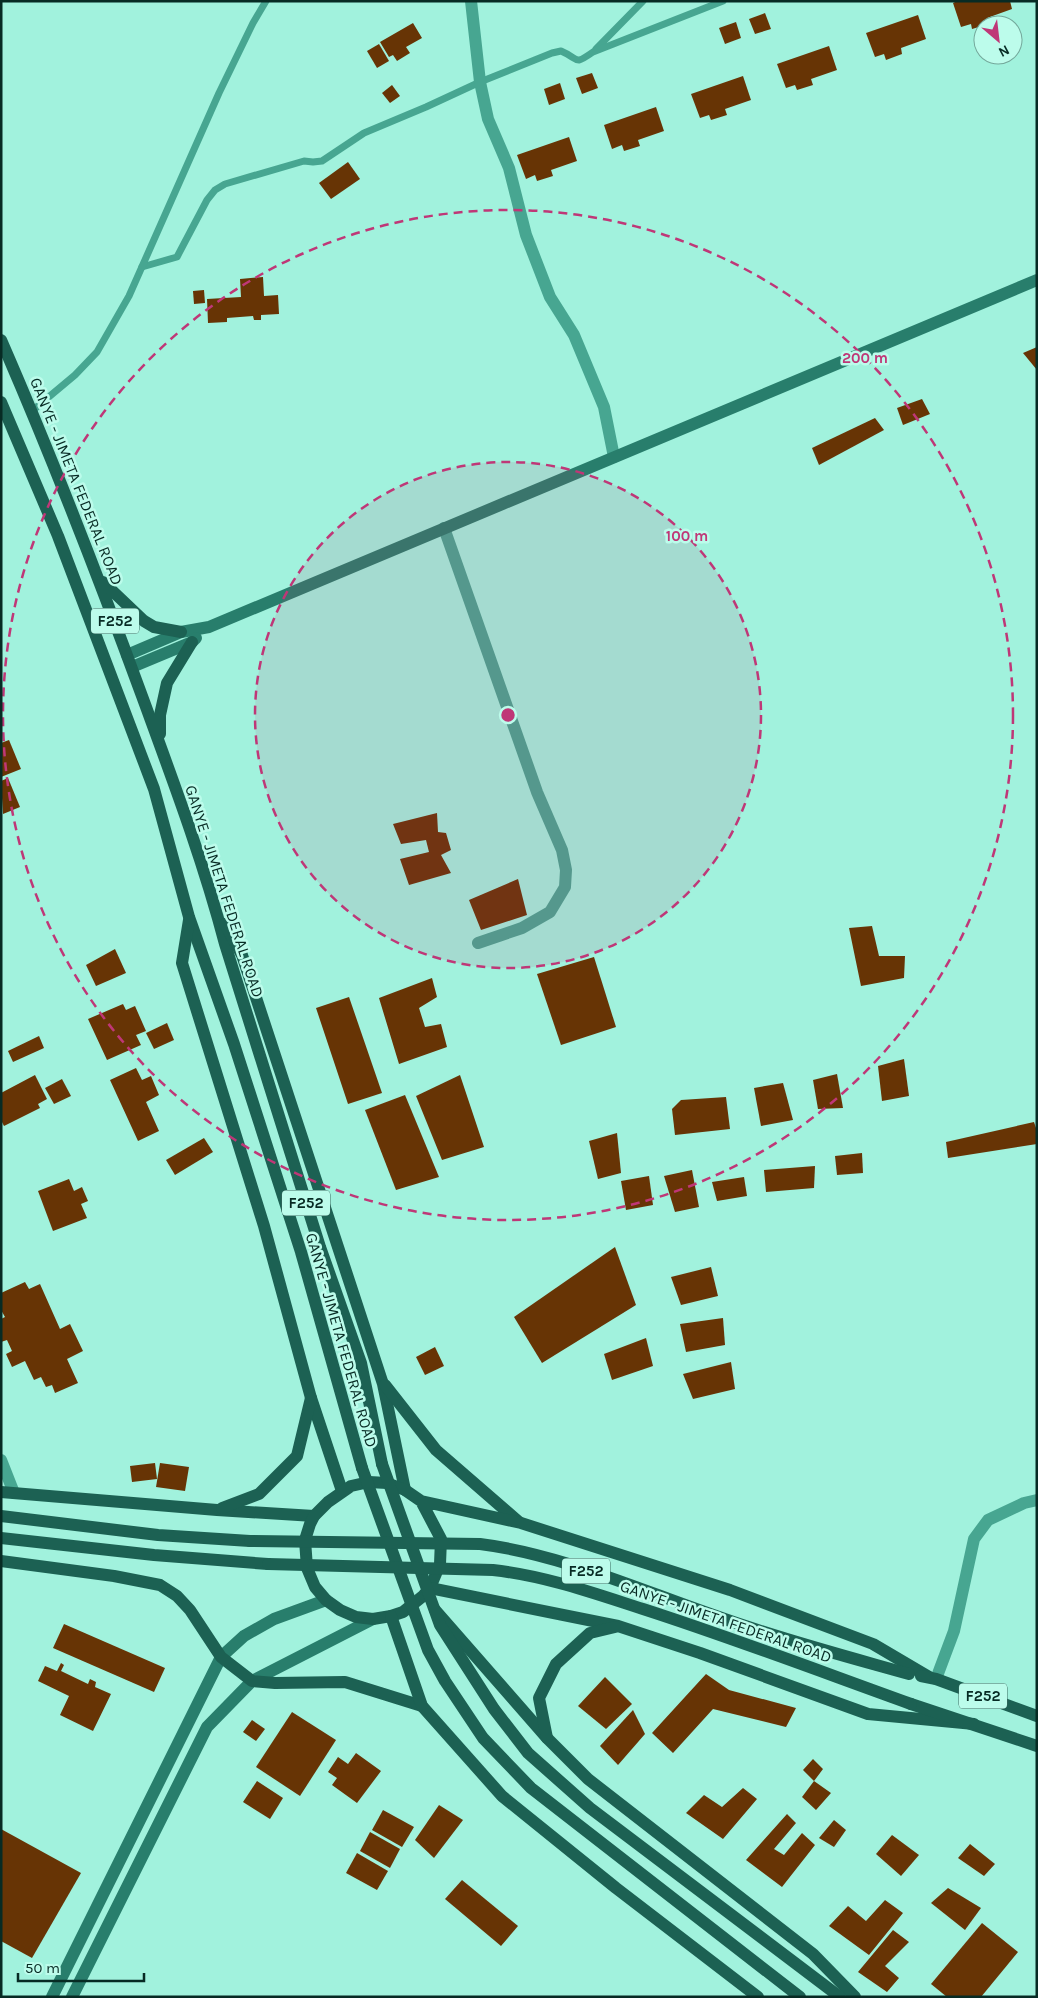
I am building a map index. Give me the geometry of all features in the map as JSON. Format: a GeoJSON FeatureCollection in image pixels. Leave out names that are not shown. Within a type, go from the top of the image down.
{"type":"FeatureCollection","features":[{"type":"Feature","properties":{"kind":"main road"},"geometry":{"type":"LineString","coordinates":[[127,655],[181,632],[209,627],[1037,280]]}},
{"type":"Feature","properties":{"kind":"main road","name":"GANYE - JIMETA FEDERAL ROAD"},"geometry":{"type":"LineString","coordinates":[[1,340],[32,411],[99,578],[160,744],[215,906],[225,944],[320,1247],[361,1364],[382,1464],[440,1625],[494,1709],[528,1753],[590,1808],[840,1997]]}},
{"type":"Feature","properties":{"kind":"main road","name":"GANYE - JIMETA FEDERAL ROAD"},"geometry":{"type":"LineString","coordinates":[[1,402],[58,536],[154,789],[189,917],[234,1044],[300,1252],[362,1468],[428,1650],[445,1681],[483,1738],[531,1788],[800,1997]]}},
{"type":"Feature","properties":{"kind":"main road"},"geometry":{"type":"LineString","coordinates":[[99,578],[144,621],[154,627],[181,632]]}},
{"type":"Feature","properties":{"kind":"main road"},"geometry":{"type":"LineString","coordinates":[[160,744],[160,715],[167,683],[192,642],[209,627]]}},
{"type":"Feature","properties":{"kind":"main road"},"geometry":{"type":"LineString","coordinates":[[132,667],[192,642]]}},
{"type":"Feature","properties":{"kind":"main road"},"geometry":{"type":"LineString","coordinates":[[215,906],[242,955],[383,1384],[405,1490]]}},
{"type":"Feature","properties":{"kind":"main road"},"geometry":{"type":"LineString","coordinates":[[189,917],[182,963],[264,1226],[311,1398],[342,1491]]}},
{"type":"Feature","properties":{"kind":"main road"},"geometry":{"type":"LineString","coordinates":[[383,1384],[436,1450],[521,1523]]}},
{"type":"Feature","properties":{"kind":"main road"},"geometry":{"type":"LineString","coordinates":[[217,1510],[259,1494],[296,1456],[311,1398]]}},
{"type":"Feature","properties":{"kind":"main road"},"geometry":{"type":"LineString","coordinates":[[373,1619],[348,1613],[326,1600],[315,1587],[309,1575],[305,1559],[305,1540],[314,1516],[342,1491],[351,1486],[369,1482],[387,1483],[405,1490],[421,1501],[521,1523],[730,1590],[873,1644],[933,1678]]}},
{"type":"Feature","properties":{"kind":"main road"},"geometry":{"type":"LineString","coordinates":[[8,1492],[217,1510],[314,1516]]}},
{"type":"Feature","properties":{"kind":"main road"},"geometry":{"type":"LineString","coordinates":[[72,1997],[206,1727],[252,1681],[373,1619],[403,1612],[427,1592],[440,1564],[441,1539],[421,1501]]}},
{"type":"Feature","properties":{"kind":"main road","name":"GANYE - JIMETA FEDERAL ROAD"},"geometry":{"type":"LineString","coordinates":[[1,1516],[158,1535],[250,1541],[480,1544],[508,1548],[572,1566],[762,1633],[909,1674],[933,1678],[1037,1716]]}},
{"type":"Feature","properties":{"kind":"main road","name":"GANYE - JIMETA FEDERAL ROAD"},"geometry":{"type":"LineString","coordinates":[[1,1538],[154,1555],[268,1564],[493,1570],[525,1573],[567,1584],[670,1618],[911,1704],[1037,1746]]}},
{"type":"Feature","properties":{"kind":"main road"},"geometry":{"type":"LineString","coordinates":[[1,1561],[114,1576],[160,1586],[177,1596],[190,1610],[221,1657],[252,1681],[275,1684],[345,1682],[422,1706]]}},
{"type":"Feature","properties":{"kind":"main road"},"geometry":{"type":"LineString","coordinates":[[427,1592],[618,1626],[868,1714],[974,1724]]}},
{"type":"Feature","properties":{"kind":"main road"},"geometry":{"type":"LineString","coordinates":[[427,1592],[547,1738],[588,1779],[813,1954],[855,1997]]}},
{"type":"Feature","properties":{"kind":"main road"},"geometry":{"type":"LineString","coordinates":[[52,1997],[221,1657],[244,1636],[274,1619],[326,1600]]}},
{"type":"Feature","properties":{"kind":"main road"},"geometry":{"type":"LineString","coordinates":[[390,1616],[422,1706],[502,1796],[616,1888],[758,1997]]}},
{"type":"Feature","properties":{"kind":"main road"},"geometry":{"type":"LineString","coordinates":[[547,1738],[539,1698],[556,1664],[590,1633],[618,1626]]}},
{"type":"Feature","properties":{"kind":"street"},"geometry":{"type":"LineString","coordinates":[[471,1],[480,82],[488,119],[510,168],[526,234],[547,288],[574,335],[604,407],[614,457]]}},
{"type":"Feature","properties":{"kind":"street"},"geometry":{"type":"LineString","coordinates":[[444,528],[536,792],[562,850],[566,870],[565,887],[550,912],[522,928],[478,943]]}},
{"type":"Feature","properties":{"kind":"street"},"geometry":{"type":"LineString","coordinates":[[1,1460],[8,1492]]}},
{"type":"Feature","properties":{"kind":"street"},"geometry":{"type":"LineString","coordinates":[[933,1678],[954,1631],[974,1539],[988,1520],[1024,1503],[1037,1500]]}},
{"type":"Feature","properties":{"kind":"lane"},"geometry":{"type":"LineString","coordinates":[[32,411],[75,375],[97,352],[129,296],[219,93],[253,23],[266,1]]}},
{"type":"Feature","properties":{"kind":"lane"},"geometry":{"type":"LineString","coordinates":[[142,267],[177,257],[207,200],[215,190],[225,184],[304,161],[322,161],[364,132],[552,53],[561,52],[576,60],[581,60],[593,52],[644,1]]}},
{"type":"Feature","properties":{"kind":"lane"},"geometry":{"type":"LineString","coordinates":[[593,52],[723,1]]}},
{"type":"Feature","properties":{"kind":"building"},"geometry":{"type":"Polygon","coordinates":[[[957,1],[1010,1],[1012,9],[995,15],[973,15],[972,29],[971,24],[961,27],[953,3],[957,1]]]}},
{"type":"Feature","properties":{"kind":"building"},"geometry":{"type":"Polygon","coordinates":[[[765,13],[771,29],[755,34],[749,19],[765,13]]]}},
{"type":"Feature","properties":{"kind":"building"},"geometry":{"type":"Polygon","coordinates":[[[918,15],[926,39],[901,48],[902,54],[886,60],[884,54],[875,57],[866,33],[918,15]]]}},
{"type":"Feature","properties":{"kind":"building"},"geometry":{"type":"Polygon","coordinates":[[[736,22],[741,38],[725,44],[719,28],[736,22]]]}},
{"type":"Feature","properties":{"kind":"building"},"geometry":{"type":"Polygon","coordinates":[[[413,23],[422,38],[406,47],[410,53],[397,61],[393,55],[389,57],[380,42],[413,23]]]}},
{"type":"Feature","properties":{"kind":"building"},"geometry":{"type":"Polygon","coordinates":[[[379,44],[389,61],[377,68],[367,51],[379,44]]]}},
{"type":"Feature","properties":{"kind":"building"},"geometry":{"type":"Polygon","coordinates":[[[829,46],[837,70],[811,79],[813,85],[797,90],[795,85],[786,88],[777,64],[829,46]]]}},
{"type":"Feature","properties":{"kind":"building"},"geometry":{"type":"Polygon","coordinates":[[[592,73],[598,88],[582,94],[576,78],[592,73]]]}},
{"type":"Feature","properties":{"kind":"building"},"geometry":{"type":"Polygon","coordinates":[[[743,76],[751,100],[725,109],[727,115],[711,120],[709,115],[700,118],[691,94],[743,76]]]}},
{"type":"Feature","properties":{"kind":"building"},"geometry":{"type":"Polygon","coordinates":[[[560,83],[565,99],[549,105],[544,89],[560,83]]]}},
{"type":"Feature","properties":{"kind":"building"},"geometry":{"type":"Polygon","coordinates":[[[392,85],[400,96],[390,103],[382,93],[392,85]]]}},
{"type":"Feature","properties":{"kind":"building"},"geometry":{"type":"Polygon","coordinates":[[[656,107],[664,131],[638,140],[640,146],[624,151],[622,145],[612,149],[604,125],[656,107]]]}},
{"type":"Feature","properties":{"kind":"building"},"geometry":{"type":"Polygon","coordinates":[[[569,137],[577,161],[551,170],[553,176],[537,181],[535,175],[526,179],[517,155],[569,137]]]}},
{"type":"Feature","properties":{"kind":"building"},"geometry":{"type":"Polygon","coordinates":[[[348,162],[360,179],[331,199],[319,183],[348,162]]]}},
{"type":"Feature","properties":{"kind":"building"},"geometry":{"type":"Polygon","coordinates":[[[263,277],[264,296],[278,295],[279,314],[261,315],[261,320],[254,320],[253,316],[227,318],[227,322],[208,323],[207,299],[241,297],[240,279],[263,277]]]}},
{"type":"Feature","properties":{"kind":"building"},"geometry":{"type":"Polygon","coordinates":[[[204,290],[205,303],[194,304],[193,291],[204,290]]]}},
{"type":"Feature","properties":{"kind":"building"},"geometry":{"type":"Polygon","coordinates":[[[1037,347],[1037,370],[1023,353],[1037,347]]]}},
{"type":"Feature","properties":{"kind":"building"},"geometry":{"type":"Polygon","coordinates":[[[922,399],[930,414],[903,425],[897,408],[922,399]]]}},
{"type":"Feature","properties":{"kind":"building"},"geometry":{"type":"Polygon","coordinates":[[[875,418],[884,430],[819,465],[812,448],[875,418]]]}},
{"type":"Feature","properties":{"kind":"building"},"geometry":{"type":"Polygon","coordinates":[[[9,740],[21,769],[1,777],[1,743],[9,740]]]}},
{"type":"Feature","properties":{"kind":"building"},"geometry":{"type":"Polygon","coordinates":[[[8,778],[20,807],[3,814],[1,781],[8,778]]]}},
{"type":"Feature","properties":{"kind":"building"},"geometry":{"type":"Polygon","coordinates":[[[437,813],[438,832],[446,833],[451,850],[441,855],[451,873],[409,885],[400,859],[429,852],[426,840],[401,844],[393,824],[437,813]]]}},
{"type":"Feature","properties":{"kind":"building"},"geometry":{"type":"Polygon","coordinates":[[[518,879],[527,915],[481,930],[469,900],[518,879]]]}},
{"type":"Feature","properties":{"kind":"building"},"geometry":{"type":"Polygon","coordinates":[[[872,926],[879,956],[905,956],[904,978],[861,986],[849,928],[872,926]]]}},
{"type":"Feature","properties":{"kind":"building"},"geometry":{"type":"Polygon","coordinates":[[[115,949],[126,973],[96,986],[86,965],[115,949]]]}},
{"type":"Feature","properties":{"kind":"building"},"geometry":{"type":"Polygon","coordinates":[[[594,957],[616,1027],[561,1045],[537,974],[594,957]]]}},
{"type":"Feature","properties":{"kind":"building"},"geometry":{"type":"Polygon","coordinates":[[[432,978],[437,997],[419,1008],[425,1027],[441,1024],[447,1047],[399,1064],[379,998],[432,978]]]}},
{"type":"Feature","properties":{"kind":"building"},"geometry":{"type":"Polygon","coordinates":[[[349,997],[382,1093],[348,1104],[316,1008],[349,997]]]}},
{"type":"Feature","properties":{"kind":"building"},"geometry":{"type":"Polygon","coordinates":[[[123,1004],[126,1010],[135,1006],[146,1031],[136,1035],[141,1045],[107,1060],[88,1019],[123,1004]]]}},
{"type":"Feature","properties":{"kind":"building"},"geometry":{"type":"Polygon","coordinates":[[[167,1023],[174,1040],[154,1049],[146,1033],[167,1023]]]}},
{"type":"Feature","properties":{"kind":"building"},"geometry":{"type":"Polygon","coordinates":[[[39,1036],[44,1048],[13,1062],[8,1051],[39,1036]]]}},
{"type":"Feature","properties":{"kind":"building"},"geometry":{"type":"Polygon","coordinates":[[[904,1059],[909,1096],[882,1101],[878,1066],[904,1059]]]}},
{"type":"Feature","properties":{"kind":"building"},"geometry":{"type":"Polygon","coordinates":[[[136,1068],[142,1080],[151,1076],[159,1095],[146,1102],[159,1131],[138,1141],[110,1080],[136,1068]]]}},
{"type":"Feature","properties":{"kind":"building"},"geometry":{"type":"Polygon","coordinates":[[[837,1074],[843,1108],[818,1109],[813,1080],[837,1074]]]}},
{"type":"Feature","properties":{"kind":"building"},"geometry":{"type":"Polygon","coordinates":[[[35,1075],[47,1099],[38,1104],[40,1108],[4,1126],[1,1120],[1,1093],[35,1075]]]}},
{"type":"Feature","properties":{"kind":"building"},"geometry":{"type":"Polygon","coordinates":[[[460,1075],[484,1147],[442,1160],[416,1096],[460,1075]]]}},
{"type":"Feature","properties":{"kind":"building"},"geometry":{"type":"Polygon","coordinates":[[[62,1079],[71,1096],[54,1104],[45,1088],[62,1079]]]}},
{"type":"Feature","properties":{"kind":"building"},"geometry":{"type":"Polygon","coordinates":[[[783,1083],[793,1120],[761,1126],[754,1088],[783,1083]]]}},
{"type":"Feature","properties":{"kind":"building"},"geometry":{"type":"Polygon","coordinates":[[[405,1095],[439,1177],[396,1190],[365,1110],[405,1095]]]}},
{"type":"Feature","properties":{"kind":"building"},"geometry":{"type":"Polygon","coordinates":[[[726,1097],[730,1129],[675,1135],[672,1109],[681,1100],[726,1097]]]}},
{"type":"Feature","properties":{"kind":"building"},"geometry":{"type":"Polygon","coordinates":[[[1034,1122],[1037,1131],[1037,1144],[948,1158],[946,1142],[1034,1122]]]}},
{"type":"Feature","properties":{"kind":"building"},"geometry":{"type":"Polygon","coordinates":[[[617,1133],[621,1173],[598,1179],[589,1141],[617,1133]]]}},
{"type":"Feature","properties":{"kind":"building"},"geometry":{"type":"Polygon","coordinates":[[[204,1138],[213,1152],[175,1175],[166,1160],[204,1138]]]}},
{"type":"Feature","properties":{"kind":"building"},"geometry":{"type":"Polygon","coordinates":[[[862,1153],[863,1173],[837,1175],[835,1156],[862,1153]]]}},
{"type":"Feature","properties":{"kind":"building"},"geometry":{"type":"Polygon","coordinates":[[[815,1166],[814,1188],[766,1192],[764,1170],[815,1166]]]}},
{"type":"Feature","properties":{"kind":"building"},"geometry":{"type":"Polygon","coordinates":[[[692,1170],[699,1207],[675,1212],[664,1176],[692,1170]]]}},
{"type":"Feature","properties":{"kind":"building"},"geometry":{"type":"Polygon","coordinates":[[[649,1176],[653,1205],[626,1210],[621,1181],[649,1176]]]}},
{"type":"Feature","properties":{"kind":"building"},"geometry":{"type":"Polygon","coordinates":[[[744,1177],[747,1196],[717,1201],[712,1182],[744,1177]]]}},
{"type":"Feature","properties":{"kind":"building"},"geometry":{"type":"Polygon","coordinates":[[[69,1179],[74,1191],[82,1187],[88,1201],[81,1204],[87,1218],[53,1231],[38,1191],[69,1179]]]}},
{"type":"Feature","properties":{"kind":"building"},"geometry":{"type":"Polygon","coordinates":[[[615,1247],[636,1305],[542,1363],[514,1317],[615,1247]]]}},
{"type":"Feature","properties":{"kind":"building"},"geometry":{"type":"Polygon","coordinates":[[[711,1267],[718,1296],[681,1305],[671,1277],[711,1267]]]}},
{"type":"Feature","properties":{"kind":"building"},"geometry":{"type":"Polygon","coordinates":[[[25,1282],[29,1289],[40,1284],[60,1329],[70,1324],[83,1351],[67,1359],[78,1383],[55,1393],[52,1385],[46,1387],[41,1377],[34,1380],[25,1361],[12,1367],[6,1354],[12,1351],[7,1340],[1,1342],[1,1319],[5,1317],[1,1310],[1,1293],[25,1282]]]}},
{"type":"Feature","properties":{"kind":"building"},"geometry":{"type":"Polygon","coordinates":[[[723,1318],[725,1345],[686,1352],[680,1324],[723,1318]]]}},
{"type":"Feature","properties":{"kind":"building"},"geometry":{"type":"Polygon","coordinates":[[[646,1338],[653,1366],[612,1380],[604,1354],[646,1338]]]}},
{"type":"Feature","properties":{"kind":"building"},"geometry":{"type":"Polygon","coordinates":[[[435,1347],[444,1366],[425,1375],[416,1357],[435,1347]]]}},
{"type":"Feature","properties":{"kind":"building"},"geometry":{"type":"Polygon","coordinates":[[[731,1362],[735,1389],[693,1399],[683,1374],[731,1362]]]}},
{"type":"Feature","properties":{"kind":"building"},"geometry":{"type":"Polygon","coordinates":[[[155,1463],[157,1479],[132,1482],[130,1466],[155,1463]]]}},
{"type":"Feature","properties":{"kind":"building"},"geometry":{"type":"Polygon","coordinates":[[[160,1463],[189,1467],[185,1491],[156,1487],[160,1463]]]}},
{"type":"Feature","properties":{"kind":"building"},"geometry":{"type":"Polygon","coordinates":[[[64,1624],[165,1668],[154,1692],[53,1648],[64,1624]]]}},
{"type":"Feature","properties":{"kind":"building"},"geometry":{"type":"Polygon","coordinates":[[[61,1663],[64,1665],[61,1671],[88,1684],[90,1679],[96,1682],[95,1687],[111,1694],[93,1731],[60,1715],[69,1696],[38,1681],[45,1666],[57,1671],[61,1663]]]}},
{"type":"Feature","properties":{"kind":"building"},"geometry":{"type":"Polygon","coordinates":[[[706,1674],[729,1690],[796,1708],[786,1727],[713,1709],[673,1753],[652,1733],[706,1674]]]}},
{"type":"Feature","properties":{"kind":"building"},"geometry":{"type":"Polygon","coordinates":[[[605,1677],[632,1704],[606,1729],[578,1706],[605,1677]]]}},
{"type":"Feature","properties":{"kind":"building"},"geometry":{"type":"Polygon","coordinates":[[[633,1710],[645,1734],[618,1765],[600,1746],[633,1710]]]}},
{"type":"Feature","properties":{"kind":"building"},"geometry":{"type":"Polygon","coordinates":[[[292,1712],[336,1740],[300,1796],[256,1767],[292,1712]]]}},
{"type":"Feature","properties":{"kind":"building"},"geometry":{"type":"Polygon","coordinates":[[[252,1720],[265,1729],[256,1741],[243,1732],[252,1720]]]}},
{"type":"Feature","properties":{"kind":"building"},"geometry":{"type":"Polygon","coordinates":[[[356,1753],[381,1771],[357,1803],[332,1785],[337,1778],[328,1772],[338,1757],[348,1764],[356,1753]]]}},
{"type":"Feature","properties":{"kind":"building"},"geometry":{"type":"Polygon","coordinates":[[[813,1759],[823,1769],[814,1781],[803,1770],[813,1759]]]}},
{"type":"Feature","properties":{"kind":"building"},"geometry":{"type":"Polygon","coordinates":[[[257,1781],[283,1798],[270,1819],[243,1802],[257,1781]]]}},
{"type":"Feature","properties":{"kind":"building"},"geometry":{"type":"Polygon","coordinates":[[[814,1781],[831,1793],[816,1810],[802,1797],[814,1781]]]}},
{"type":"Feature","properties":{"kind":"building"},"geometry":{"type":"Polygon","coordinates":[[[743,1788],[757,1799],[723,1839],[686,1813],[704,1795],[722,1807],[743,1788]]]}},
{"type":"Feature","properties":{"kind":"building"},"geometry":{"type":"Polygon","coordinates":[[[439,1805],[463,1820],[434,1858],[415,1840],[439,1805]]]}},
{"type":"Feature","properties":{"kind":"building"},"geometry":{"type":"Polygon","coordinates":[[[383,1810],[414,1827],[402,1847],[372,1830],[383,1810]]]}},
{"type":"Feature","properties":{"kind":"building"},"geometry":{"type":"Polygon","coordinates":[[[787,1814],[796,1823],[774,1849],[784,1855],[802,1833],[815,1845],[782,1887],[746,1860],[787,1814]]]}},
{"type":"Feature","properties":{"kind":"building"},"geometry":{"type":"Polygon","coordinates":[[[834,1820],[846,1830],[834,1847],[819,1838],[834,1820]]]}},
{"type":"Feature","properties":{"kind":"building"},"geometry":{"type":"Polygon","coordinates":[[[1,1829],[81,1873],[32,1958],[1,1941],[1,1829]]]}},
{"type":"Feature","properties":{"kind":"building"},"geometry":{"type":"Polygon","coordinates":[[[370,1832],[400,1849],[390,1868],[360,1851],[370,1832]]]}},
{"type":"Feature","properties":{"kind":"building"},"geometry":{"type":"Polygon","coordinates":[[[892,1835],[919,1855],[901,1876],[876,1854],[892,1835]]]}},
{"type":"Feature","properties":{"kind":"building"},"geometry":{"type":"Polygon","coordinates":[[[970,1844],[995,1864],[984,1876],[958,1858],[970,1844]]]}},
{"type":"Feature","properties":{"kind":"building"},"geometry":{"type":"Polygon","coordinates":[[[357,1853],[388,1871],[377,1890],[346,1873],[357,1853]]]}},
{"type":"Feature","properties":{"kind":"building"},"geometry":{"type":"Polygon","coordinates":[[[462,1880],[518,1926],[501,1946],[445,1899],[462,1880]]]}},
{"type":"Feature","properties":{"kind":"building"},"geometry":{"type":"Polygon","coordinates":[[[948,1888],[981,1908],[965,1930],[931,1903],[948,1888]]]}},
{"type":"Feature","properties":{"kind":"building"},"geometry":{"type":"Polygon","coordinates":[[[885,1900],[903,1913],[869,1955],[829,1926],[848,1906],[866,1921],[885,1900]]]}},
{"type":"Feature","properties":{"kind":"building"},"geometry":{"type":"Polygon","coordinates":[[[982,1923],[1018,1952],[981,1997],[947,1997],[931,1984],[982,1923]]]}},
{"type":"Feature","properties":{"kind":"building"},"geometry":{"type":"Polygon","coordinates":[[[893,1930],[909,1942],[885,1966],[899,1978],[887,1992],[858,1972],[893,1930]]]}}]}
